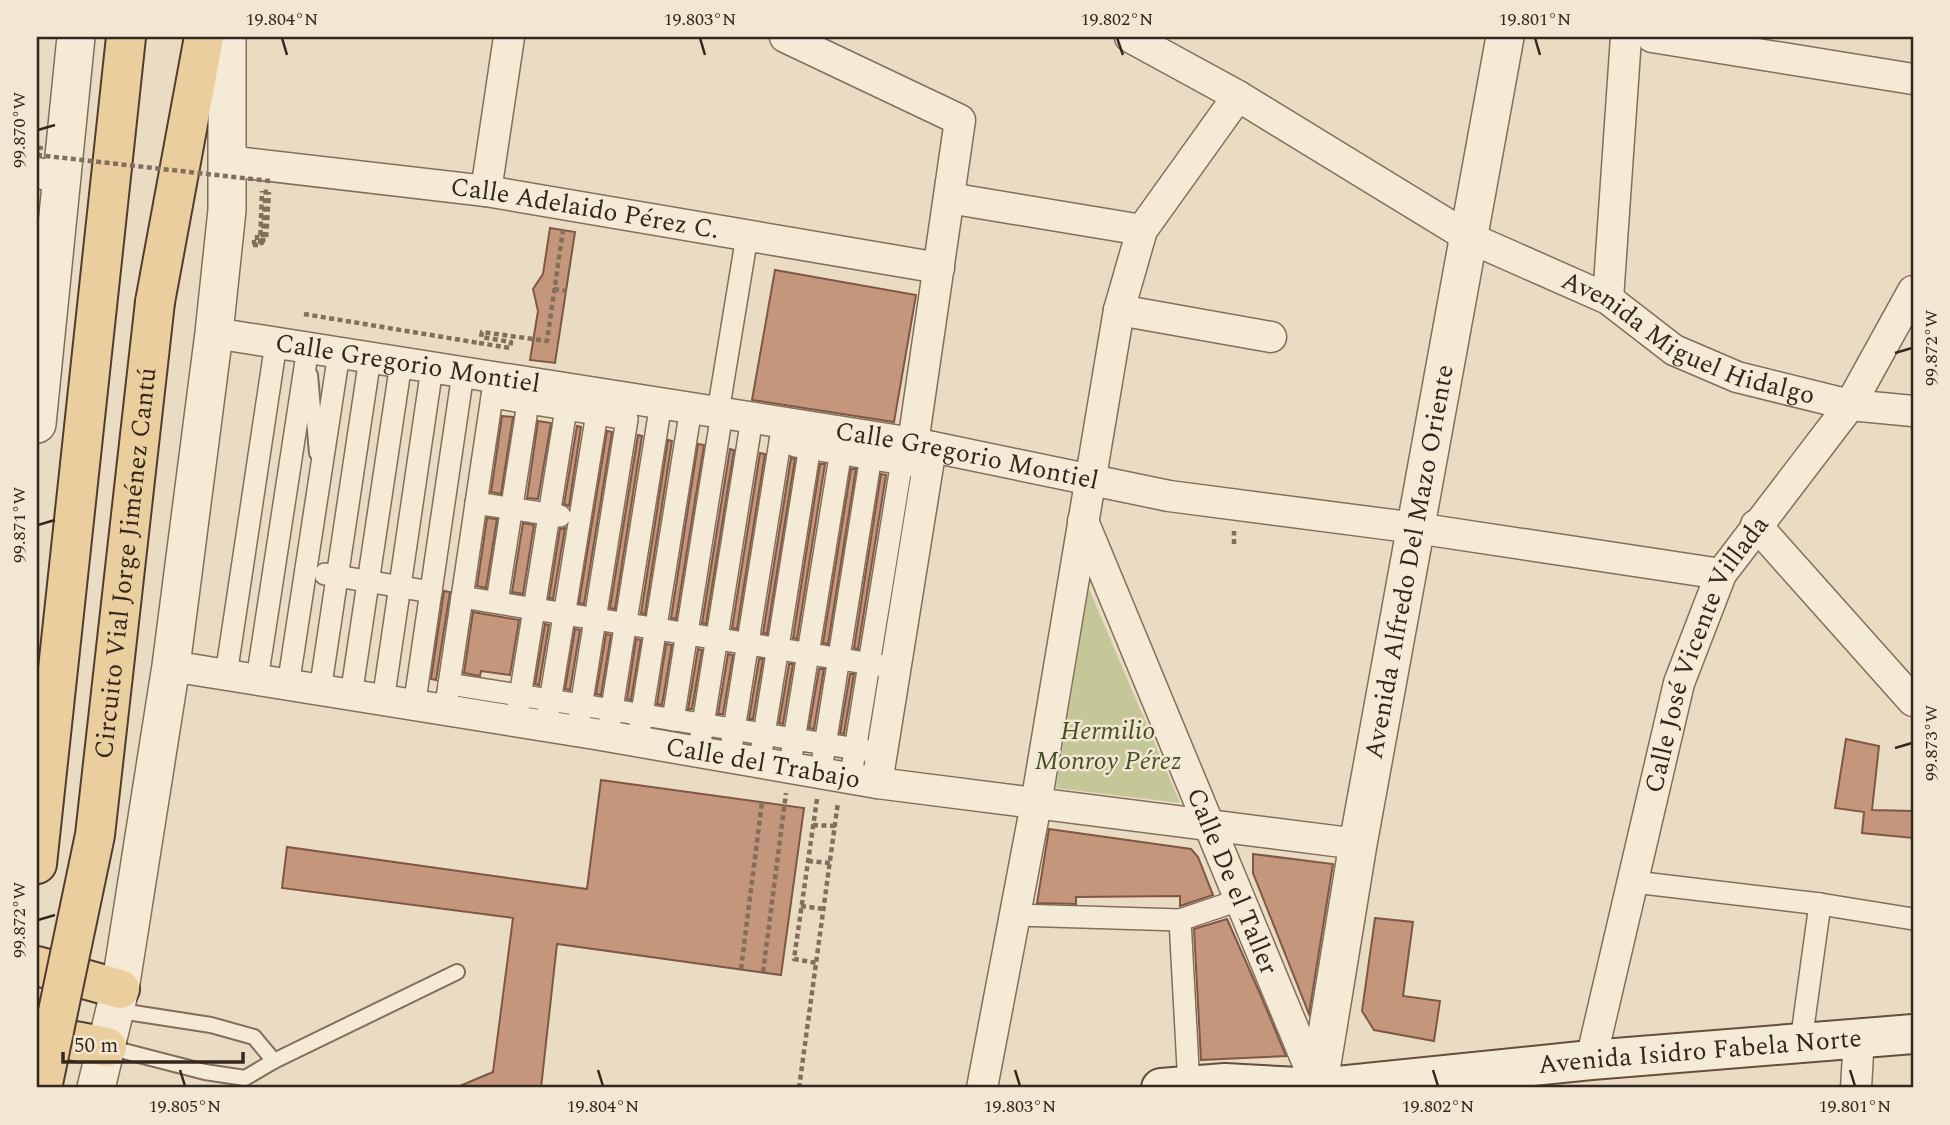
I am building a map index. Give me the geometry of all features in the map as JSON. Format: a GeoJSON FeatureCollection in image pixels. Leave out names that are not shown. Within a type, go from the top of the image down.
{"type":"FeatureCollection","features":[{"type":"Feature","properties":{"kind":"main road","name":"Circuito Vial Jorge Jiménez Cantú"},"geometry":{"type":"LineString","coordinates":[[37,864],[126,37]]}},
{"type":"Feature","properties":{"kind":"main road","name":"Circuito Vial Jorge Jiménez Cantú"},"geometry":{"type":"LineString","coordinates":[[41,1088],[95,835],[155,302],[204,37]]}},
{"type":"Feature","properties":{"kind":"main road"},"geometry":{"type":"LineString","coordinates":[[37,966],[116,1000]]}},
{"type":"Feature","properties":{"kind":"main road"},"geometry":{"type":"LineString","coordinates":[[37,1034],[107,1047]]}},
{"type":"Feature","properties":{"kind":"main road","name":"Avenida Isidro Fabela Norte"},"geometry":{"type":"LineString","coordinates":[[1175,1087],[1225,1083],[1318,1088],[1591,1060],[1859,1036],[1913,1034]]}},
{"type":"Feature","properties":{"kind":"street"},"geometry":{"type":"LineString","coordinates":[[37,424],[41,161],[76,37]]}},
{"type":"Feature","properties":{"kind":"street","name":"Circuito Vial Jorge Jiménez Cantú"},"geometry":{"type":"LineString","coordinates":[[96,1088],[116,1000],[172,666],[214,333],[227,210],[227,37]]}},
{"type":"Feature","properties":{"kind":"street"},"geometry":{"type":"LineString","coordinates":[[486,191],[509,37]]}},
{"type":"Feature","properties":{"kind":"street"},"geometry":{"type":"LineString","coordinates":[[785,37],[960,120],[916,453],[869,751],[847,778],[825,744],[873,448]]}},
{"type":"Feature","properties":{"kind":"street","name":"Avenida Miguel Hidalgo"},"geometry":{"type":"LineString","coordinates":[[1130,37],[1238,96],[1470,238],[1608,299],[1674,350],[1737,377],[1850,405],[1913,411]]}},
{"type":"Feature","properties":{"kind":"street","name":"Avenida Alfredo Del Mazo Oriente"},"geometry":{"type":"LineString","coordinates":[[1318,1088],[1358,845],[1505,37]]}},
{"type":"Feature","properties":{"kind":"street"},"geometry":{"type":"LineString","coordinates":[[1608,299],[1626,37]]}},
{"type":"Feature","properties":{"kind":"street"},"geometry":{"type":"LineString","coordinates":[[1651,37],[1913,79]]}},
{"type":"Feature","properties":{"kind":"street"},"geometry":{"type":"LineString","coordinates":[[982,1088],[1036,804],[1119,310],[1142,230],[1238,96]]}},
{"type":"Feature","properties":{"kind":"street","name":"Calle Adelaido Pérez C."},"geometry":{"type":"LineString","coordinates":[[228,161],[486,191],[939,268]]}},
{"type":"Feature","properties":{"kind":"street"},"geometry":{"type":"LineString","coordinates":[[949,198],[1142,230]]}},
{"type":"Feature","properties":{"kind":"street"},"geometry":{"type":"LineString","coordinates":[[747,236],[708,419],[671,533],[640,729],[673,720],[701,739],[751,428]]}},
{"type":"Feature","properties":{"kind":"street","name":"Calle José Vicente Villada"},"geometry":{"type":"LineString","coordinates":[[1591,1060],[1679,683],[1721,574],[1850,405],[1913,291]]}},
{"type":"Feature","properties":{"kind":"street"},"geometry":{"type":"LineString","coordinates":[[1119,310],[1271,337]]}},
{"type":"Feature","properties":{"kind":"street","name":"Calle Gregorio Montiel"},"geometry":{"type":"LineString","coordinates":[[214,333],[432,368],[598,404],[708,419],[1169,496],[1416,528],[1721,574]]}},
{"type":"Feature","properties":{"kind":"street"},"geometry":{"type":"LineString","coordinates":[[226,675],[276,343]]}},
{"type":"Feature","properties":{"kind":"street"},"geometry":{"type":"LineString","coordinates":[[257,680],[308,348]]}},
{"type":"Feature","properties":{"kind":"street"},"geometry":{"type":"LineString","coordinates":[[288,685],[339,353]]}},
{"type":"Feature","properties":{"kind":"street"},"geometry":{"type":"LineString","coordinates":[[320,691],[370,358]]}},
{"type":"Feature","properties":{"kind":"street"},"geometry":{"type":"LineString","coordinates":[[351,696],[401,363]]}},
{"type":"Feature","properties":{"kind":"street"},"geometry":{"type":"LineString","coordinates":[[383,701],[432,368]]}},
{"type":"Feature","properties":{"kind":"street"},"geometry":{"type":"LineString","coordinates":[[481,380],[528,403],[566,409],[598,404],[627,419],[579,719]]}},
{"type":"Feature","properties":{"kind":"street"},"geometry":{"type":"LineString","coordinates":[[414,707],[445,498],[481,380]]}},
{"type":"Feature","properties":{"kind":"street"},"geometry":{"type":"LineString","coordinates":[[481,380],[476,503],[447,698],[548,714],[598,404]]}},
{"type":"Feature","properties":{"kind":"street"},"geometry":{"type":"LineString","coordinates":[[497,602],[528,403]]}},
{"type":"Feature","properties":{"kind":"street"},"geometry":{"type":"LineString","coordinates":[[516,722],[566,409]]}},
{"type":"Feature","properties":{"kind":"street"},"geometry":{"type":"LineString","coordinates":[[610,723],[659,414]]}},
{"type":"Feature","properties":{"kind":"street"},"geometry":{"type":"LineString","coordinates":[[673,720],[702,538],[708,419]]}},
{"type":"Feature","properties":{"kind":"street"},"geometry":{"type":"LineString","coordinates":[[731,744],[781,433]]}},
{"type":"Feature","properties":{"kind":"street"},"geometry":{"type":"LineString","coordinates":[[812,438],[762,749],[795,739],[869,751]]}},
{"type":"Feature","properties":{"kind":"street"},"geometry":{"type":"LineString","coordinates":[[790,768],[842,443]]}},
{"type":"Feature","properties":{"kind":"street"},"geometry":{"type":"LineString","coordinates":[[258,468],[445,498]]}},
{"type":"Feature","properties":{"kind":"street"},"geometry":{"type":"LineString","coordinates":[[476,503],[610,524]]}},
{"type":"Feature","properties":{"kind":"street","name":"Calle De el Taller"},"geometry":{"type":"LineString","coordinates":[[1083,521],[1206,824],[1318,1088]]}},
{"type":"Feature","properties":{"kind":"street"},"geometry":{"type":"LineString","coordinates":[[1756,525],[1913,701]]}},
{"type":"Feature","properties":{"kind":"street"},"geometry":{"type":"LineString","coordinates":[[640,528],[898,569]]}},
{"type":"Feature","properties":{"kind":"street"},"geometry":{"type":"LineString","coordinates":[[243,561],[431,592]]}},
{"type":"Feature","properties":{"kind":"street"},"geometry":{"type":"LineString","coordinates":[[462,597],[883,666]]}},
{"type":"Feature","properties":{"kind":"street","name":"Calle del Trabajo"},"geometry":{"type":"LineString","coordinates":[[172,666],[414,707],[447,698],[516,722],[548,714],[610,723],[762,749],[790,768],[847,778],[1358,845]]}},
{"type":"Feature","properties":{"kind":"street"},"geometry":{"type":"LineString","coordinates":[[1634,881],[1820,904],[1913,919]]}},
{"type":"Feature","properties":{"kind":"street"},"geometry":{"type":"LineString","coordinates":[[1015,915],[1180,920],[1239,900]]}},
{"type":"Feature","properties":{"kind":"street"},"geometry":{"type":"LineString","coordinates":[[1801,1042],[1820,904]]}},
{"type":"Feature","properties":{"kind":"street"},"geometry":{"type":"LineString","coordinates":[[1175,1087],[1180,920]]}},
{"type":"Feature","properties":{"kind":"street"},"geometry":{"type":"LineString","coordinates":[[1856,1088],[1859,1036]]}},
{"type":"Feature","properties":{"kind":"lane"},"geometry":{"type":"LineString","coordinates":[[308,348],[320,478]]}},
{"type":"Feature","properties":{"kind":"lane"},"geometry":{"type":"LineString","coordinates":[[257,680],[308,348]]}},
{"type":"Feature","properties":{"kind":"lane"},"geometry":{"type":"LineString","coordinates":[[107,1047],[205,1072],[245,1079],[274,1061],[457,972]]}},
{"type":"Feature","properties":{"kind":"lane"},"geometry":{"type":"LineString","coordinates":[[116,1000],[254,1037],[274,1061]]}},
{"type":"Feature","properties":{"kind":"path"},"geometry":{"type":"LineString","coordinates":[[41,161],[270,181],[265,240],[257,240],[260,184],[266,185],[264,220],[263,231],[262,243],[254,243]]}},
{"type":"Feature","properties":{"kind":"path"},"geometry":{"type":"LineString","coordinates":[[304,314],[510,348],[511,342],[481,337],[482,332],[547,341],[563,230]]}},
{"type":"Feature","properties":{"kind":"path"},"geometry":{"type":"LineString","coordinates":[[554,289],[566,291]]}},
{"type":"Feature","properties":{"kind":"path"},"geometry":{"type":"LineString","coordinates":[[479,343],[481,380]]}},
{"type":"Feature","properties":{"kind":"path"},"geometry":{"type":"LineString","coordinates":[[763,972],[790,768]]}},
{"type":"Feature","properties":{"kind":"path"},"geometry":{"type":"LineString","coordinates":[[817,962],[794,959],[813,825],[847,778]]}},
{"type":"Feature","properties":{"kind":"path"},"geometry":{"type":"LineString","coordinates":[[799,1088],[835,826],[847,778]]}},
{"type":"Feature","properties":{"kind":"path"},"geometry":{"type":"LineString","coordinates":[[741,969],[762,802]]}},
{"type":"Feature","properties":{"kind":"path"},"geometry":{"type":"LineString","coordinates":[[813,825],[835,826]]}},
{"type":"Feature","properties":{"kind":"path"},"geometry":{"type":"LineString","coordinates":[[808,861],[830,863]]}},
{"type":"Feature","properties":{"kind":"path"},"geometry":{"type":"LineString","coordinates":[[801,906],[824,909]]}},
{"type":"Feature","properties":{"kind":"green space","name":"Hermilio Monroy Pérez"},"geometry":{"type":"Polygon","coordinates":[[[1089,589],[1180,803],[1056,788],[1089,589]]]}},
{"type":"Feature","properties":{"kind":"building"},"geometry":{"type":"Polygon","coordinates":[[[550,228],[575,232],[555,363],[530,360],[538,311],[533,289],[543,274],[550,228]]]}},
{"type":"Feature","properties":{"kind":"building"},"geometry":{"type":"Polygon","coordinates":[[[775,270],[916,295],[894,422],[752,400],[775,270]]]}},
{"type":"Feature","properties":{"kind":"building"},"geometry":{"type":"Polygon","coordinates":[[[502,416],[513,417],[501,494],[491,492],[502,416]]]}},
{"type":"Feature","properties":{"kind":"building"},"geometry":{"type":"Polygon","coordinates":[[[538,421],[551,423],[538,499],[527,498],[538,421]]]}},
{"type":"Feature","properties":{"kind":"building"},"geometry":{"type":"Polygon","coordinates":[[[577,426],[581,427],[569,506],[564,504],[577,426]]]}},
{"type":"Feature","properties":{"kind":"building"},"geometry":{"type":"Polygon","coordinates":[[[607,431],[612,432],[584,604],[579,603],[607,431]]]}},
{"type":"Feature","properties":{"kind":"building"},"geometry":{"type":"Polygon","coordinates":[[[638,435],[642,436],[615,609],[610,608],[638,435]]]}},
{"type":"Feature","properties":{"kind":"building"},"geometry":{"type":"Polygon","coordinates":[[[668,440],[672,441],[645,614],[641,613],[668,440]]]}},
{"type":"Feature","properties":{"kind":"building"},"geometry":{"type":"Polygon","coordinates":[[[698,444],[704,445],[676,619],[671,618],[698,444]]]}},
{"type":"Feature","properties":{"kind":"building"},"geometry":{"type":"Polygon","coordinates":[[[730,449],[734,450],[706,624],[702,623],[730,449]]]}},
{"type":"Feature","properties":{"kind":"building"},"geometry":{"type":"Polygon","coordinates":[[[760,453],[765,454],[737,629],[732,628],[760,453]]]}},
{"type":"Feature","properties":{"kind":"building"},"geometry":{"type":"Polygon","coordinates":[[[791,458],[795,459],[767,634],[763,633],[791,458]]]}},
{"type":"Feature","properties":{"kind":"building"},"geometry":{"type":"Polygon","coordinates":[[[820,464],[825,464],[797,639],[793,638],[820,464]]]}},
{"type":"Feature","properties":{"kind":"building"},"geometry":{"type":"Polygon","coordinates":[[[851,469],[856,469],[828,644],[823,643],[851,469]]]}},
{"type":"Feature","properties":{"kind":"building"},"geometry":{"type":"Polygon","coordinates":[[[881,474],[886,475],[858,649],[854,648],[881,474]]]}},
{"type":"Feature","properties":{"kind":"building"},"geometry":{"type":"Polygon","coordinates":[[[487,518],[497,519],[486,588],[477,586],[487,518]]]}},
{"type":"Feature","properties":{"kind":"building"},"geometry":{"type":"Polygon","coordinates":[[[523,523],[534,525],[523,594],[512,592],[523,523]]]}},
{"type":"Feature","properties":{"kind":"building"},"geometry":{"type":"Polygon","coordinates":[[[565,528],[553,599],[549,598],[560,529],[565,528]]]}},
{"type":"Feature","properties":{"kind":"building"},"geometry":{"type":"Polygon","coordinates":[[[444,591],[450,592],[436,680],[431,679],[444,591]]]}},
{"type":"Feature","properties":{"kind":"building"},"geometry":{"type":"Polygon","coordinates":[[[473,612],[519,620],[510,675],[481,671],[480,676],[464,673],[473,612]]]}},
{"type":"Feature","properties":{"kind":"building"},"geometry":{"type":"Polygon","coordinates":[[[545,624],[549,625],[539,685],[535,684],[545,624]]]}},
{"type":"Feature","properties":{"kind":"building"},"geometry":{"type":"Polygon","coordinates":[[[575,629],[580,630],[570,690],[565,689],[575,629]]]}},
{"type":"Feature","properties":{"kind":"building"},"geometry":{"type":"Polygon","coordinates":[[[606,634],[611,635],[601,695],[596,694],[606,634]]]}},
{"type":"Feature","properties":{"kind":"building"},"geometry":{"type":"Polygon","coordinates":[[[636,639],[641,640],[631,700],[627,699],[636,639]]]}},
{"type":"Feature","properties":{"kind":"building"},"geometry":{"type":"Polygon","coordinates":[[[666,644],[672,645],[662,705],[657,704],[666,644]]]}},
{"type":"Feature","properties":{"kind":"building"},"geometry":{"type":"Polygon","coordinates":[[[698,649],[702,650],[692,709],[688,709],[698,649]]]}},
{"type":"Feature","properties":{"kind":"building"},"geometry":{"type":"Polygon","coordinates":[[[728,654],[733,655],[723,714],[718,714],[728,654]]]}},
{"type":"Feature","properties":{"kind":"building"},"geometry":{"type":"Polygon","coordinates":[[[759,659],[763,659],[753,719],[749,719],[759,659]]]}},
{"type":"Feature","properties":{"kind":"building"},"geometry":{"type":"Polygon","coordinates":[[[789,664],[793,664],[783,724],[779,723],[789,664]]]}},
{"type":"Feature","properties":{"kind":"building"},"geometry":{"type":"Polygon","coordinates":[[[819,669],[824,669],[814,729],[809,728],[819,669]]]}},
{"type":"Feature","properties":{"kind":"building"},"geometry":{"type":"Polygon","coordinates":[[[850,674],[854,674],[844,734],[840,733],[850,674]]]}},
{"type":"Feature","properties":{"kind":"building"},"geometry":{"type":"Polygon","coordinates":[[[1846,739],[1879,746],[1872,810],[1913,811],[1913,838],[1862,833],[1864,812],[1835,808],[1846,739]]]}},
{"type":"Feature","properties":{"kind":"building"},"geometry":{"type":"Polygon","coordinates":[[[601,780],[804,808],[781,975],[557,944],[541,1088],[455,1088],[493,1072],[513,918],[282,888],[287,847],[587,889],[601,780]]]}},
{"type":"Feature","properties":{"kind":"building"},"geometry":{"type":"Polygon","coordinates":[[[1049,829],[1191,849],[1198,857],[1213,895],[1180,906],[1180,896],[1076,897],[1076,904],[1037,903],[1049,829]]]}},
{"type":"Feature","properties":{"kind":"building"},"geometry":{"type":"Polygon","coordinates":[[[1253,854],[1333,864],[1309,1014],[1253,873],[1253,854]]]}},
{"type":"Feature","properties":{"kind":"building"},"geometry":{"type":"Polygon","coordinates":[[[1375,918],[1413,922],[1403,996],[1440,1001],[1434,1041],[1374,1030],[1362,1011],[1375,918]]]}},
{"type":"Feature","properties":{"kind":"building"},"geometry":{"type":"Polygon","coordinates":[[[1227,919],[1286,1056],[1201,1060],[1194,929],[1227,919]]]}}]}
